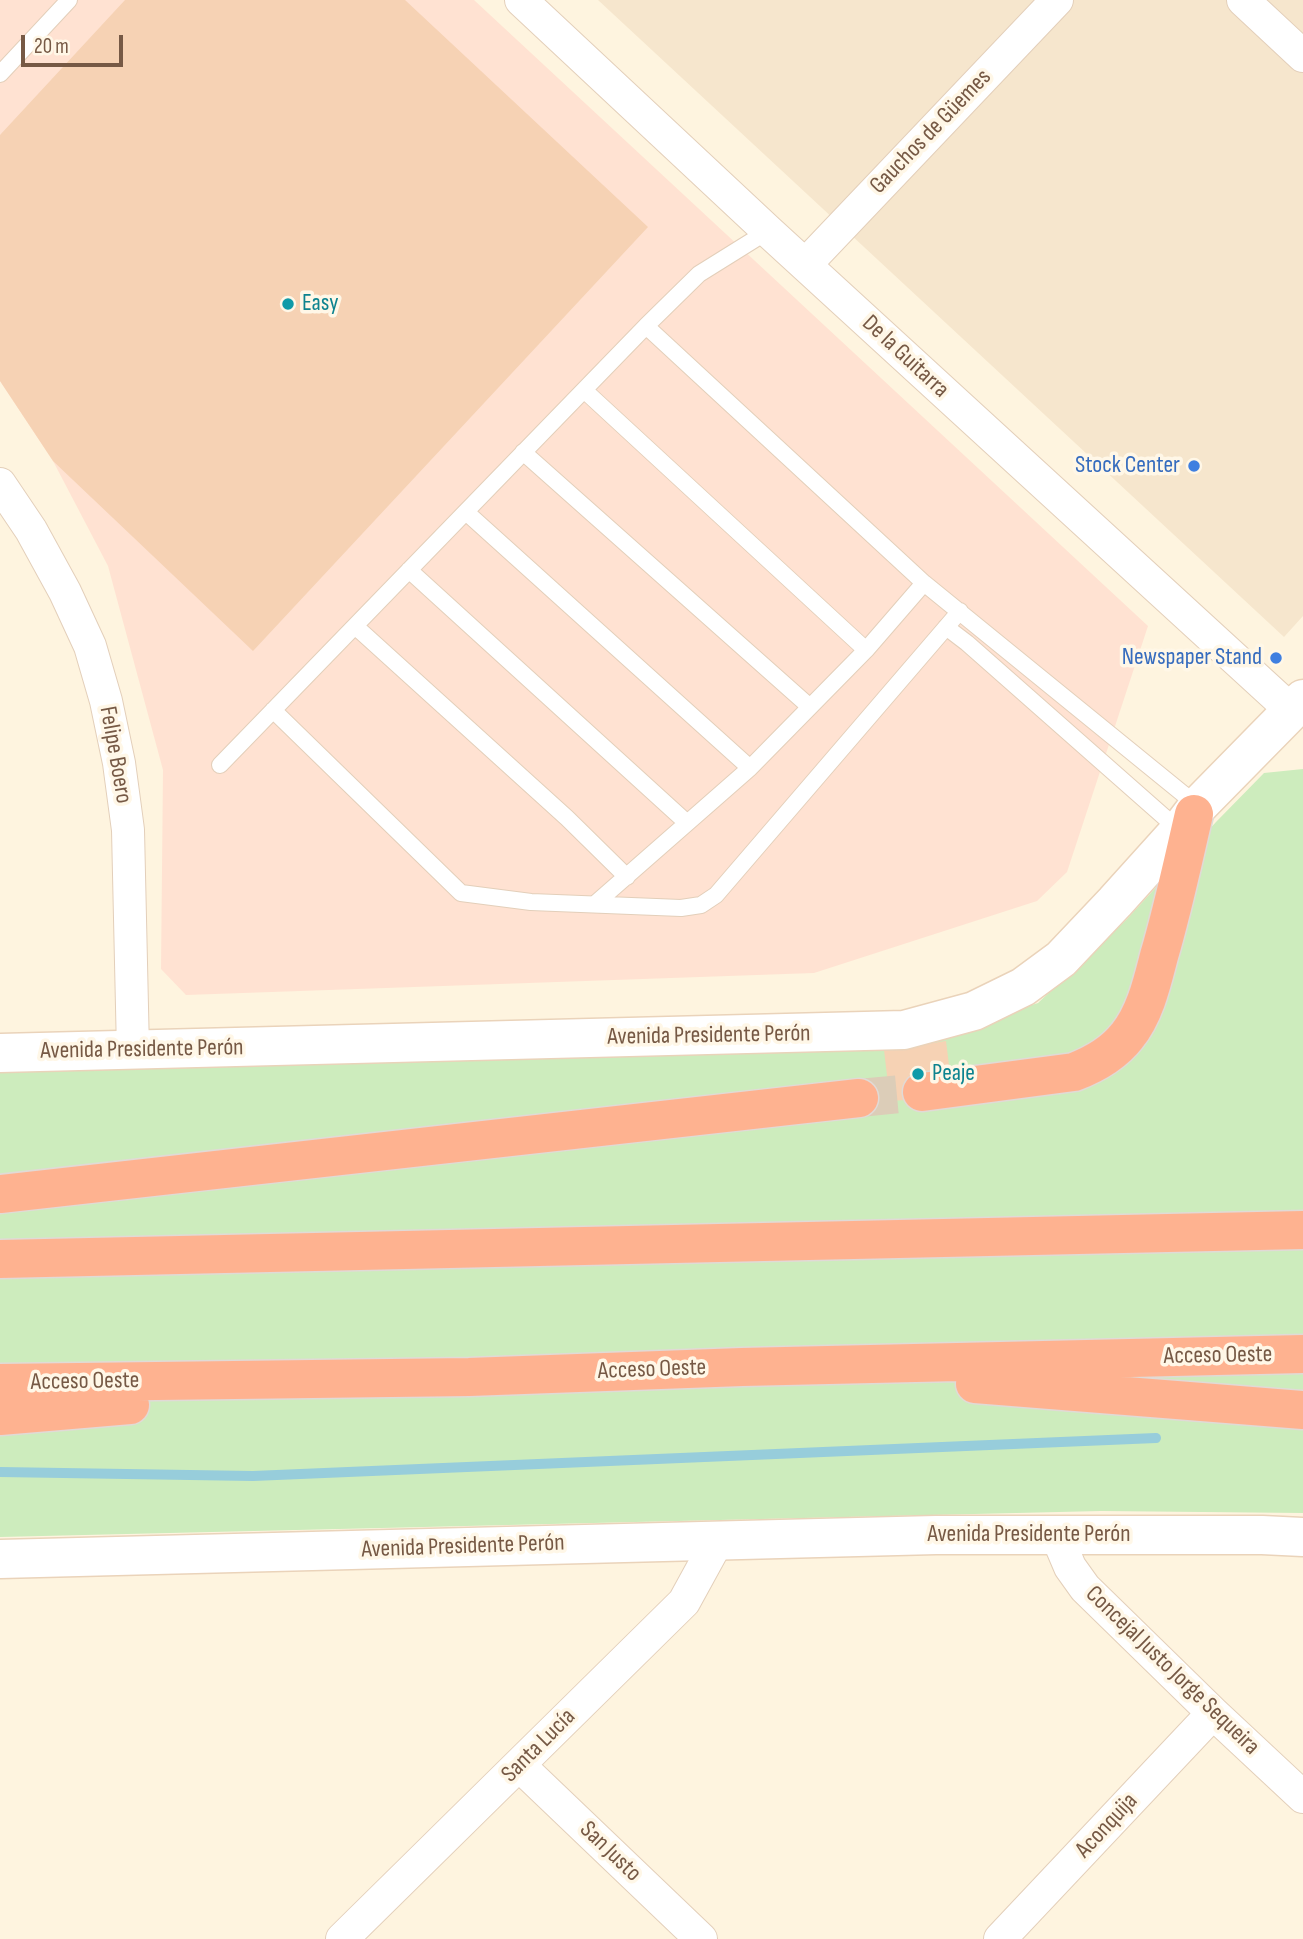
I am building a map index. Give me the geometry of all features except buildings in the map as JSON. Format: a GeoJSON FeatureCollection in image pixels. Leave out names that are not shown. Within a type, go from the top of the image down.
{"type":"FeatureCollection","features":[{"type":"Feature","properties":{"kind":"highway"},"geometry":{"type":"LineString","coordinates":[[922,1092],[1074,1072],[1093,1065],[1114,1051],[1129,1034],[1151,987],[1170,917],[1190,817]]}},
{"type":"Feature","properties":{"kind":"highway"},"geometry":{"type":"LineString","coordinates":[[0,1194],[859,1098]]}},
{"type":"Feature","properties":{"kind":"highway"},"geometry":{"type":"LineString","coordinates":[[0,1259],[1303,1230]]}},
{"type":"Feature","properties":{"kind":"highway","name":"Acceso Oeste"},"geometry":{"type":"LineString","coordinates":[[0,1383],[470,1377],[743,1367],[1303,1354]]}},
{"type":"Feature","properties":{"kind":"highway"},"geometry":{"type":"LineString","coordinates":[[743,1367],[1303,1410]]}},
{"type":"Feature","properties":{"kind":"highway"},"geometry":{"type":"LineString","coordinates":[[0,1416],[470,1377]]}},
{"type":"Feature","properties":{"kind":"street","name":"De la Guitarra"},"geometry":{"type":"LineString","coordinates":[[521,0],[805,265],[1299,709]]}},
{"type":"Feature","properties":{"kind":"street","name":"Gauchos de Güemes"},"geometry":{"type":"LineString","coordinates":[[805,265],[1057,0]]}},
{"type":"Feature","properties":{"kind":"street"},"geometry":{"type":"LineString","coordinates":[[1243,0],[1303,56]]}},
{"type":"Feature","properties":{"kind":"street","name":"Felipe Boero"},"geometry":{"type":"LineString","coordinates":[[0,484],[31,530],[65,592],[90,646],[106,701],[128,830],[133,1051]]}},
{"type":"Feature","properties":{"kind":"street","name":"Avenida Presidente Perón"},"geometry":{"type":"LineString","coordinates":[[0,1053],[904,1030],[974,1011],[1023,987],[1060,959],[1190,817],[1299,709]]}},
{"type":"Feature","properties":{"kind":"street","name":"Avenida Presidente Perón"},"geometry":{"type":"LineString","coordinates":[[0,1559],[1056,1534],[1303,1537]]}},
{"type":"Feature","properties":{"kind":"street","name":"Concejal Justo Jorge Sequeira"},"geometry":{"type":"LineString","coordinates":[[1056,1534],[1070,1567],[1085,1588],[1303,1797]]}},
{"type":"Feature","properties":{"kind":"street","name":"Santa Lucía"},"geometry":{"type":"LineString","coordinates":[[342,1939],[684,1602],[718,1540]]}},
{"type":"Feature","properties":{"kind":"street","name":"Aconquija"},"geometry":{"type":"LineString","coordinates":[[1000,1939],[1213,1713]]}},
{"type":"Feature","properties":{"kind":"street","name":"San Justo"},"geometry":{"type":"LineString","coordinates":[[520,1766],[701,1939]]}},
{"type":"Feature","properties":{"kind":"lane"},"geometry":{"type":"LineString","coordinates":[[0,74],[69,0]]}},
{"type":"Feature","properties":{"kind":"lane"},"geometry":{"type":"LineString","coordinates":[[220,765],[699,274],[768,231]]}},
{"type":"Feature","properties":{"kind":"lane"},"geometry":{"type":"LineString","coordinates":[[646,326],[925,583],[960,611],[1190,817]]}},
{"type":"Feature","properties":{"kind":"lane"},"geometry":{"type":"LineString","coordinates":[[584,390],[866,650]]}},
{"type":"Feature","properties":{"kind":"lane"},"geometry":{"type":"LineString","coordinates":[[523,452],[810,707]]}},
{"type":"Feature","properties":{"kind":"lane"},"geometry":{"type":"LineString","coordinates":[[466,512],[750,768]]}},
{"type":"Feature","properties":{"kind":"lane"},"geometry":{"type":"LineString","coordinates":[[409,570],[686,822]]}},
{"type":"Feature","properties":{"kind":"lane"},"geometry":{"type":"LineString","coordinates":[[596,903],[750,768],[866,650],[925,583]]}},
{"type":"Feature","properties":{"kind":"lane"},"geometry":{"type":"LineString","coordinates":[[273,710],[461,892],[531,902],[681,908],[701,905],[716,895],[960,611]]}},
{"type":"Feature","properties":{"kind":"lane"},"geometry":{"type":"LineString","coordinates":[[355,626],[627,877]]}},
{"type":"Feature","properties":{"kind":"lane"},"geometry":{"type":"LineString","coordinates":[[946,628],[1190,817]]}},
{"type":"Feature","properties":{"kind":"shaded area","name":"Easy"},"geometry":{"type":"Polygon","coordinates":[[[0,0],[474,0],[1148,626],[1067,872],[1037,901],[814,973],[186,995],[161,969],[163,770],[108,566],[53,461],[0,381],[0,0]]]}},
{"type":"Feature","properties":{"kind":"shaded area"},"geometry":{"type":"Polygon","coordinates":[[[598,0],[1303,0],[1303,616],[1284,637],[598,0]]]}},
{"type":"Feature","properties":{"kind":"green space"},"geometry":{"type":"Polygon","coordinates":[[[1303,769],[1303,1513],[1101,1511],[0,1537],[0,1069],[934,1036],[1038,1003],[1126,920],[1264,773],[1303,769]]]}},
{"type":"Feature","properties":{"kind":"waterway"},"geometry":{"type":"LineString","coordinates":[[0,1472],[253,1476],[1156,1438]]}},
{"type":"Feature","properties":{"kind":"tunnel"},"geometry":{"type":"LineString","coordinates":[[859,1098],[922,1092]]}},
{"type":"Feature","properties":{"kind":"place","name":"Easy"},"geometry":{"type":"Point","coordinates":[288,304]}},
{"type":"Feature","properties":{"kind":"place","name":"Stock Center"},"geometry":{"type":"Point","coordinates":[1194,466]}},
{"type":"Feature","properties":{"kind":"place","name":"Newspaper Stand"},"geometry":{"type":"Point","coordinates":[1276,658]}},
{"type":"Feature","properties":{"kind":"place","name":"Peaje"},"geometry":{"type":"Point","coordinates":[918,1074]}}]}
